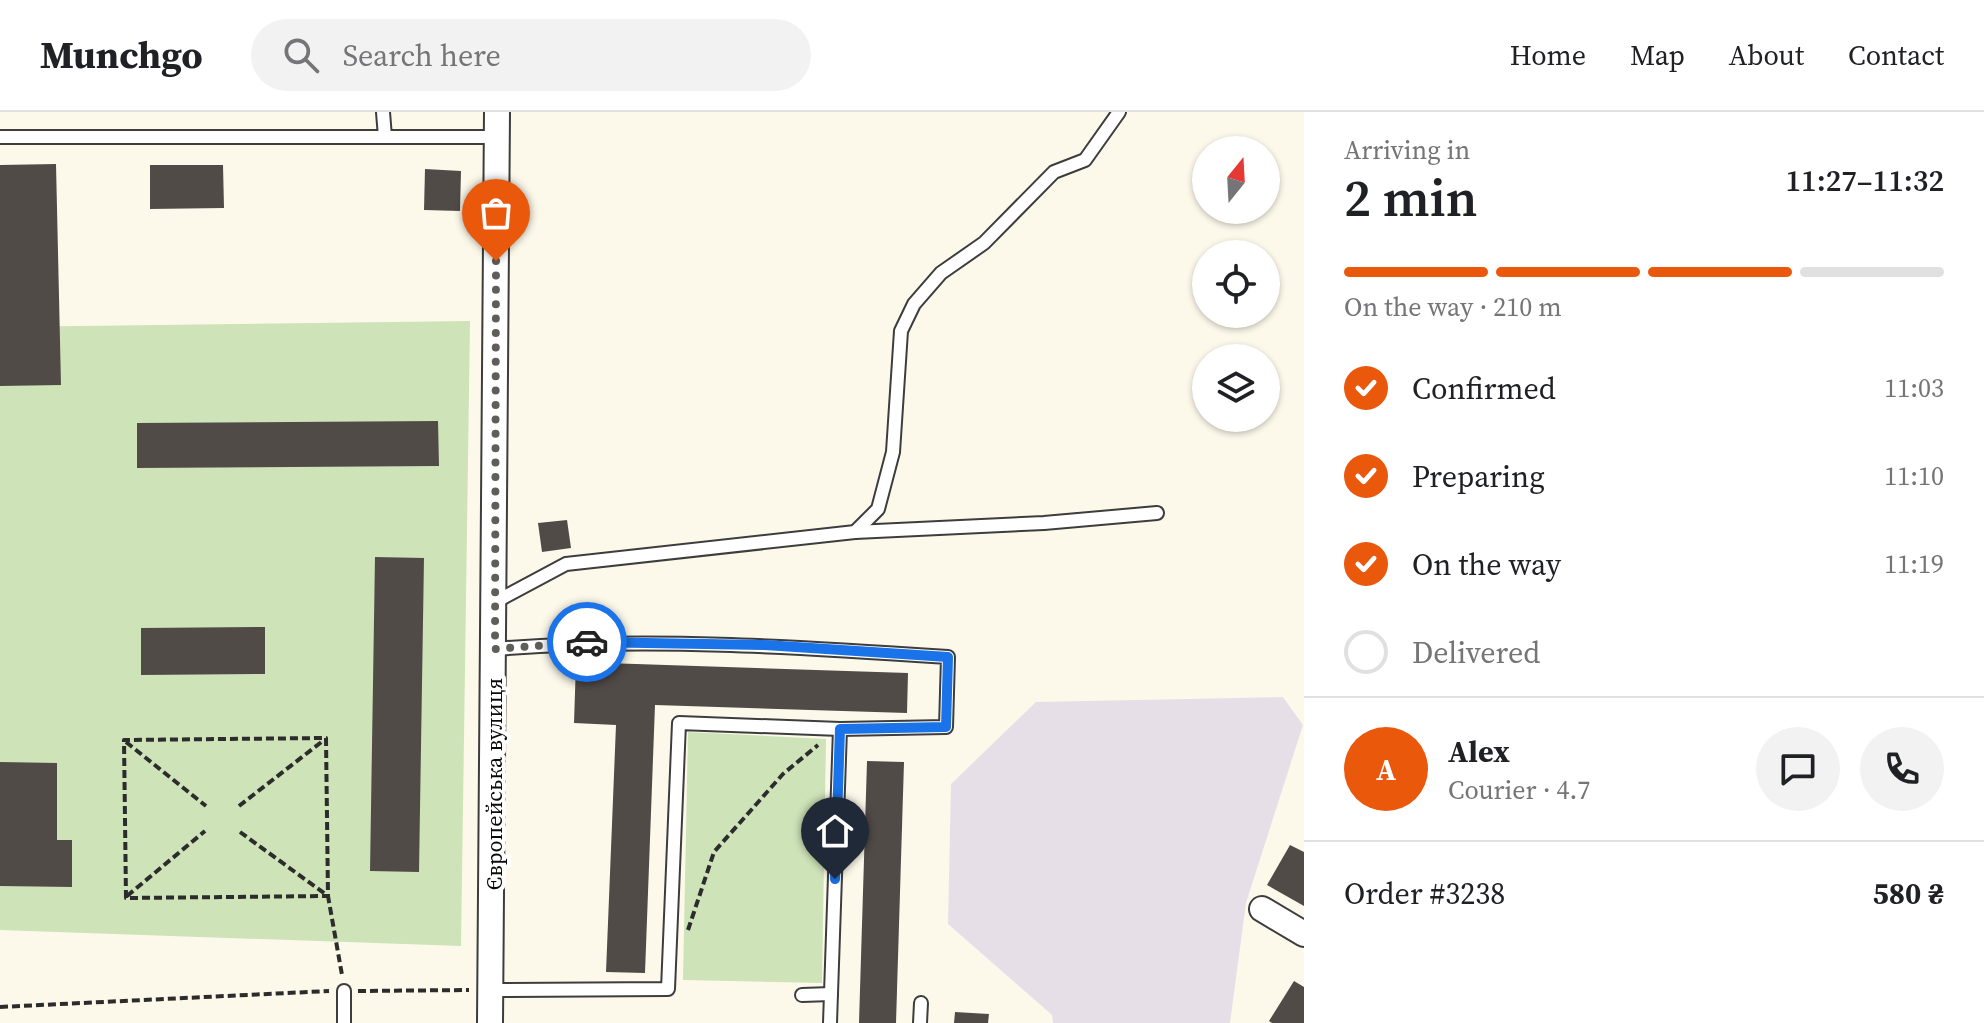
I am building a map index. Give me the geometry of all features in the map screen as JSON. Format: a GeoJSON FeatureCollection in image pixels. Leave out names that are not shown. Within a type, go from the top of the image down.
{"type":"FeatureCollection","features":[{"type":"Feature","properties":{"kind":"street","name":"Європейська вулиця"},"geometry":{"type":"LineString","coordinates":[[490,1023],[493,990],[497,112]]}},
{"type":"Feature","properties":{"kind":"street"},"geometry":{"type":"LineString","coordinates":[[1262,909],[1304,934]]}},
{"type":"Feature","properties":{"kind":"lane"},"geometry":{"type":"LineString","coordinates":[[383,112],[385,137]]}},
{"type":"Feature","properties":{"kind":"lane"},"geometry":{"type":"LineString","coordinates":[[855,532],[878,509],[889,466],[901,331],[914,304],[941,273],[984,243],[1054,172],[1085,160],[1119,112]]}},
{"type":"Feature","properties":{"kind":"lane"},"geometry":{"type":"LineString","coordinates":[[0,137],[497,137]]}},
{"type":"Feature","properties":{"kind":"lane"},"geometry":{"type":"LineString","coordinates":[[495,602],[566,564],[855,532],[1044,523],[1157,513]]}},
{"type":"Feature","properties":{"kind":"lane"},"geometry":{"type":"LineString","coordinates":[[493,990],[668,989],[679,723],[834,733],[946,727],[948,657],[765,645],[616,642],[495,649]]}},
{"type":"Feature","properties":{"kind":"lane"},"geometry":{"type":"LineString","coordinates":[[830,1023],[834,733]]}},
{"type":"Feature","properties":{"kind":"lane"},"geometry":{"type":"LineString","coordinates":[[344,991],[344,1023]]}},
{"type":"Feature","properties":{"kind":"lane"},"geometry":{"type":"LineString","coordinates":[[802,995],[831,994]]}},
{"type":"Feature","properties":{"kind":"lane"},"geometry":{"type":"LineString","coordinates":[[920,1023],[921,1003]]}},
{"type":"Feature","properties":{"kind":"path"},"geometry":{"type":"LineString","coordinates":[[688,931],[714,852],[783,774],[834,733]]}},
{"type":"Feature","properties":{"kind":"path"},"geometry":{"type":"LineString","coordinates":[[326,738],[328,896],[344,991]]}},
{"type":"Feature","properties":{"kind":"path"},"geometry":{"type":"LineString","coordinates":[[124,740],[326,738]]}},
{"type":"Feature","properties":{"kind":"path"},"geometry":{"type":"LineString","coordinates":[[239,806],[326,738]]}},
{"type":"Feature","properties":{"kind":"path"},"geometry":{"type":"LineString","coordinates":[[124,740],[206,806]]}},
{"type":"Feature","properties":{"kind":"path"},"geometry":{"type":"LineString","coordinates":[[124,740],[126,898]]}},
{"type":"Feature","properties":{"kind":"path"},"geometry":{"type":"LineString","coordinates":[[126,898],[205,831]]}},
{"type":"Feature","properties":{"kind":"path"},"geometry":{"type":"LineString","coordinates":[[240,832],[328,896]]}},
{"type":"Feature","properties":{"kind":"path"},"geometry":{"type":"LineString","coordinates":[[126,898],[328,896]]}},
{"type":"Feature","properties":{"kind":"path"},"geometry":{"type":"LineString","coordinates":[[0,1007],[344,991],[493,990]]}},
{"type":"Feature","properties":{"kind":"shaded area"},"geometry":{"type":"Polygon","coordinates":[[[1283,697],[1303,725],[1246,903],[1230,1023],[1053,1023],[1052,1015],[948,924],[951,784],[1036,702],[1283,697]]]}},
{"type":"Feature","properties":{"kind":"green space"},"geometry":{"type":"Polygon","coordinates":[[[470,321],[461,946],[0,930],[0,327],[470,321]]]}},
{"type":"Feature","properties":{"kind":"green space"},"geometry":{"type":"Polygon","coordinates":[[[688,732],[826,739],[822,983],[683,980],[688,732]]]}},
{"type":"Feature","properties":{"kind":"building"},"geometry":{"type":"Polygon","coordinates":[[[56,164],[61,385],[0,386],[0,165],[56,164]]]}},
{"type":"Feature","properties":{"kind":"building"},"geometry":{"type":"Polygon","coordinates":[[[150,165],[223,165],[224,208],[150,209],[150,165]]]}},
{"type":"Feature","properties":{"kind":"building"},"geometry":{"type":"Polygon","coordinates":[[[425,169],[461,171],[460,211],[424,210],[425,169]]]}},
{"type":"Feature","properties":{"kind":"building"},"geometry":{"type":"Polygon","coordinates":[[[438,421],[439,466],[137,468],[137,423],[438,421]]]}},
{"type":"Feature","properties":{"kind":"building"},"geometry":{"type":"Polygon","coordinates":[[[567,520],[571,548],[542,552],[538,523],[567,520]]]}},
{"type":"Feature","properties":{"kind":"building"},"geometry":{"type":"Polygon","coordinates":[[[375,557],[424,558],[419,872],[370,871],[375,557]]]}},
{"type":"Feature","properties":{"kind":"building"},"geometry":{"type":"Polygon","coordinates":[[[265,627],[265,674],[141,675],[141,628],[265,627]]]}},
{"type":"Feature","properties":{"kind":"building"},"geometry":{"type":"Polygon","coordinates":[[[576,662],[908,673],[907,713],[655,705],[645,973],[606,972],[616,725],[574,723],[576,662]]]}},
{"type":"Feature","properties":{"kind":"building"},"geometry":{"type":"Polygon","coordinates":[[[867,761],[904,762],[896,1023],[859,1023],[867,761]]]}},
{"type":"Feature","properties":{"kind":"building"},"geometry":{"type":"Polygon","coordinates":[[[0,762],[57,763],[57,840],[72,840],[72,887],[0,886],[0,762]]]}},
{"type":"Feature","properties":{"kind":"building"},"geometry":{"type":"Polygon","coordinates":[[[1290,845],[1304,852],[1304,906],[1267,885],[1290,845]]]}},
{"type":"Feature","properties":{"kind":"building"},"geometry":{"type":"Polygon","coordinates":[[[1294,981],[1304,987],[1304,1023],[1272,1023],[1269,1021],[1294,981]]]}},
{"type":"Feature","properties":{"kind":"building"},"geometry":{"type":"Polygon","coordinates":[[[955,1012],[989,1014],[988,1023],[954,1023],[955,1012]]]}},
{"type":"Feature","properties":{"kind":"way so far"},"geometry":{"type":"LineString","coordinates":[[496,261],[495,649],[587,642]]}},
{"type":"Feature","properties":{"kind":"route"},"geometry":{"type":"LineString","coordinates":[[587,642],[765,645],[948,657],[946,727],[840,729],[835,879]]}}]}
